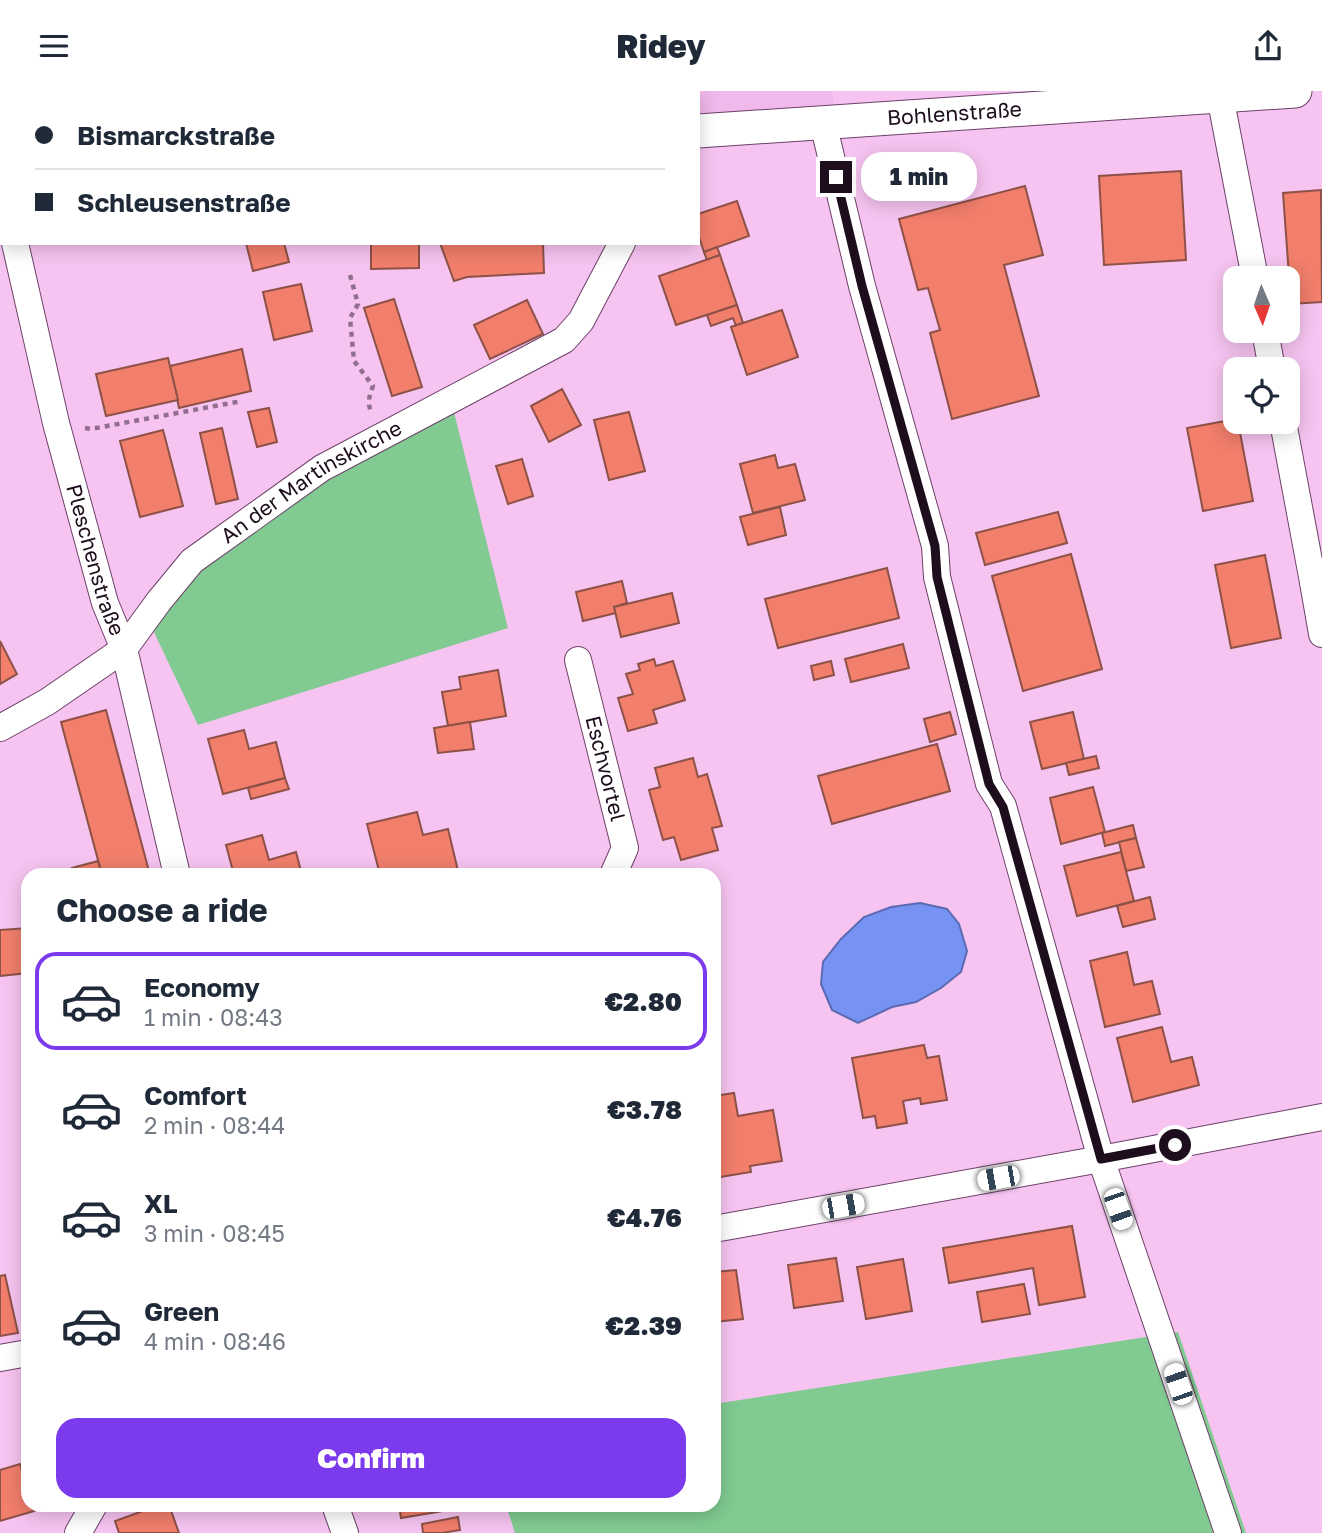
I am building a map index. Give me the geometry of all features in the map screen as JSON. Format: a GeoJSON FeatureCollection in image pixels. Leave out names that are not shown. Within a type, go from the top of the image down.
{"type":"FeatureCollection","features":[{"type":"Feature","properties":{"kind":"street","name":"Bohlenstraße"},"geometry":{"type":"LineString","coordinates":[[700,131],[823,123],[1048,100],[1220,96],[1295,91]]}},
{"type":"Feature","properties":{"kind":"street"},"geometry":{"type":"LineString","coordinates":[[1220,96],[1253,266]]}},
{"type":"Feature","properties":{"kind":"street"},"geometry":{"type":"LineString","coordinates":[[823,123],[862,286],[935,546],[937,577],[989,784],[1003,807],[1101,1159],[1228,1533]]}},
{"type":"Feature","properties":{"kind":"street","name":"Pleschenstraße"},"geometry":{"type":"LineString","coordinates":[[15,245],[56,423],[105,603],[124,649],[175,868]]}},
{"type":"Feature","properties":{"kind":"street","name":"An der Martinskirche"},"geometry":{"type":"LineString","coordinates":[[0,728],[47,702],[124,649],[192,561],[322,468],[564,340],[581,321],[621,245]]}},
{"type":"Feature","properties":{"kind":"street"},"geometry":{"type":"LineString","coordinates":[[1286,434],[1318,582],[1322,633]]}},
{"type":"Feature","properties":{"kind":"street","name":"Eschvortel"},"geometry":{"type":"LineString","coordinates":[[578,660],[625,848],[616,868]]}},
{"type":"Feature","properties":{"kind":"street"},"geometry":{"type":"LineString","coordinates":[[721,1228],[1322,1117]]}},
{"type":"Feature","properties":{"kind":"street"},"geometry":{"type":"LineString","coordinates":[[0,1358],[21,1354]]}},
{"type":"Feature","properties":{"kind":"street"},"geometry":{"type":"LineString","coordinates":[[78,1533],[90,1512]]}},
{"type":"Feature","properties":{"kind":"street"},"geometry":{"type":"LineString","coordinates":[[338,1512],[345,1533]]}},
{"type":"Feature","properties":{"kind":"path"},"geometry":{"type":"LineString","coordinates":[[350,275],[358,304],[350,318],[354,361],[373,386],[368,398],[369,409],[383,435]]}},
{"type":"Feature","properties":{"kind":"path"},"geometry":{"type":"LineString","coordinates":[[56,423],[90,429],[242,401]]}},
{"type":"Feature","properties":{"kind":"shaded area"},"geometry":{"type":"Polygon","coordinates":[[[700,91],[832,91],[834,106],[700,116],[700,91]]]}},
{"type":"Feature","properties":{"kind":"green space"},"geometry":{"type":"Polygon","coordinates":[[[454,412],[508,628],[198,725],[152,628],[201,570],[331,477],[454,412]]]}},
{"type":"Feature","properties":{"kind":"green space"},"geometry":{"type":"Polygon","coordinates":[[[1178,1332],[1246,1533],[515,1533],[508,1512],[721,1512],[721,1403],[1178,1332]]]}},
{"type":"Feature","properties":{"kind":"water"},"geometry":{"type":"Polygon","coordinates":[[[920,903],[947,909],[959,924],[967,951],[961,972],[941,988],[916,1002],[892,1007],[858,1023],[832,1010],[821,984],[823,962],[841,939],[864,917],[891,907],[920,903]]]}},
{"type":"Feature","properties":{"kind":"building"},"geometry":{"type":"Polygon","coordinates":[[[1181,171],[1186,260],[1104,265],[1099,176],[1181,171]]]}},
{"type":"Feature","properties":{"kind":"building"},"geometry":{"type":"Polygon","coordinates":[[[1025,186],[1043,255],[1004,265],[1039,396],[952,419],[930,333],[940,330],[928,288],[918,290],[899,219],[1025,186]]]}},
{"type":"Feature","properties":{"kind":"building"},"geometry":{"type":"Polygon","coordinates":[[[1321,190],[1322,302],[1300,303],[1300,266],[1288,266],[1283,193],[1321,190]]]}},
{"type":"Feature","properties":{"kind":"building"},"geometry":{"type":"Polygon","coordinates":[[[737,201],[749,236],[704,252],[700,240],[700,213],[737,201]]]}},
{"type":"Feature","properties":{"kind":"building"},"geometry":{"type":"Polygon","coordinates":[[[246,245],[285,245],[289,262],[253,271],[246,245]]]}},
{"type":"Feature","properties":{"kind":"building"},"geometry":{"type":"Polygon","coordinates":[[[371,245],[419,245],[419,268],[371,269],[371,245]]]}},
{"type":"Feature","properties":{"kind":"building"},"geometry":{"type":"Polygon","coordinates":[[[441,245],[543,245],[544,273],[467,277],[454,281],[441,245]]]}},
{"type":"Feature","properties":{"kind":"building"},"geometry":{"type":"Polygon","coordinates":[[[717,247],[720,255],[707,260],[704,252],[717,247]]]}},
{"type":"Feature","properties":{"kind":"building"},"geometry":{"type":"Polygon","coordinates":[[[720,255],[737,305],[676,325],[659,276],[720,255]]]}},
{"type":"Feature","properties":{"kind":"building"},"geometry":{"type":"Polygon","coordinates":[[[301,284],[312,331],[274,340],[263,292],[301,284]]]}},
{"type":"Feature","properties":{"kind":"building"},"geometry":{"type":"Polygon","coordinates":[[[394,299],[422,387],[392,396],[364,308],[394,299]]]}},
{"type":"Feature","properties":{"kind":"building"},"geometry":{"type":"Polygon","coordinates":[[[527,300],[543,334],[490,359],[474,325],[527,300]]]}},
{"type":"Feature","properties":{"kind":"building"},"geometry":{"type":"Polygon","coordinates":[[[737,305],[743,323],[736,326],[733,318],[711,326],[707,315],[737,305]]]}},
{"type":"Feature","properties":{"kind":"building"},"geometry":{"type":"Polygon","coordinates":[[[782,310],[798,357],[747,375],[731,327],[782,310]]]}},
{"type":"Feature","properties":{"kind":"building"},"geometry":{"type":"Polygon","coordinates":[[[242,349],[251,391],[179,408],[170,366],[242,349]]]}},
{"type":"Feature","properties":{"kind":"building"},"geometry":{"type":"Polygon","coordinates":[[[168,358],[178,400],[106,416],[96,374],[168,358]]]}},
{"type":"Feature","properties":{"kind":"building"},"geometry":{"type":"Polygon","coordinates":[[[562,389],[581,425],[549,442],[531,406],[562,389]]]}},
{"type":"Feature","properties":{"kind":"building"},"geometry":{"type":"Polygon","coordinates":[[[269,408],[277,442],[257,447],[248,412],[269,408]]]}},
{"type":"Feature","properties":{"kind":"building"},"geometry":{"type":"Polygon","coordinates":[[[629,412],[645,471],[609,480],[594,420],[629,412]]]}},
{"type":"Feature","properties":{"kind":"building"},"geometry":{"type":"Polygon","coordinates":[[[1223,421],[1223,434],[1240,434],[1253,501],[1203,511],[1187,428],[1223,421]]]}},
{"type":"Feature","properties":{"kind":"building"},"geometry":{"type":"Polygon","coordinates":[[[222,428],[238,499],[216,504],[200,433],[222,428]]]}},
{"type":"Feature","properties":{"kind":"building"},"geometry":{"type":"Polygon","coordinates":[[[163,430],[183,506],[140,517],[120,441],[163,430]]]}},
{"type":"Feature","properties":{"kind":"building"},"geometry":{"type":"Polygon","coordinates":[[[775,455],[778,468],[795,464],[805,500],[753,513],[740,464],[775,455]]]}},
{"type":"Feature","properties":{"kind":"building"},"geometry":{"type":"Polygon","coordinates":[[[522,459],[533,496],[508,504],[496,466],[522,459]]]}},
{"type":"Feature","properties":{"kind":"building"},"geometry":{"type":"Polygon","coordinates":[[[780,507],[786,535],[748,545],[740,517],[780,507]]]}},
{"type":"Feature","properties":{"kind":"building"},"geometry":{"type":"Polygon","coordinates":[[[1058,512],[1067,543],[985,565],[976,533],[1058,512]]]}},
{"type":"Feature","properties":{"kind":"building"},"geometry":{"type":"Polygon","coordinates":[[[1071,554],[1102,669],[1023,691],[992,576],[1071,554]]]}},
{"type":"Feature","properties":{"kind":"building"},"geometry":{"type":"Polygon","coordinates":[[[1265,555],[1281,638],[1231,648],[1215,565],[1265,555]]]}},
{"type":"Feature","properties":{"kind":"building"},"geometry":{"type":"Polygon","coordinates":[[[887,568],[899,618],[778,648],[765,599],[887,568]]]}},
{"type":"Feature","properties":{"kind":"building"},"geometry":{"type":"Polygon","coordinates":[[[622,581],[627,603],[614,607],[616,613],[583,621],[576,592],[622,581]]]}},
{"type":"Feature","properties":{"kind":"building"},"geometry":{"type":"Polygon","coordinates":[[[672,593],[679,623],[621,637],[614,607],[672,593]]]}},
{"type":"Feature","properties":{"kind":"building"},"geometry":{"type":"Polygon","coordinates":[[[0,641],[17,674],[0,684],[0,641]]]}},
{"type":"Feature","properties":{"kind":"building"},"geometry":{"type":"Polygon","coordinates":[[[903,644],[909,668],[851,682],[845,659],[903,644]]]}},
{"type":"Feature","properties":{"kind":"building"},"geometry":{"type":"Polygon","coordinates":[[[654,659],[656,666],[673,661],[685,700],[653,710],[657,723],[628,731],[618,698],[633,694],[626,674],[640,670],[638,664],[654,659]]]}},
{"type":"Feature","properties":{"kind":"building"},"geometry":{"type":"Polygon","coordinates":[[[831,661],[834,675],[814,680],[811,666],[831,661]]]}},
{"type":"Feature","properties":{"kind":"building"},"geometry":{"type":"Polygon","coordinates":[[[498,670],[506,716],[448,726],[442,692],[461,689],[459,677],[498,670]]]}},
{"type":"Feature","properties":{"kind":"building"},"geometry":{"type":"Polygon","coordinates":[[[106,710],[148,868],[100,868],[61,722],[106,710]]]}},
{"type":"Feature","properties":{"kind":"building"},"geometry":{"type":"Polygon","coordinates":[[[950,712],[956,734],[930,742],[924,719],[950,712]]]}},
{"type":"Feature","properties":{"kind":"building"},"geometry":{"type":"Polygon","coordinates":[[[1073,712],[1084,759],[1042,769],[1030,722],[1073,712]]]}},
{"type":"Feature","properties":{"kind":"building"},"geometry":{"type":"Polygon","coordinates":[[[470,722],[474,749],[438,753],[434,728],[470,722]]]}},
{"type":"Feature","properties":{"kind":"building"},"geometry":{"type":"Polygon","coordinates":[[[244,730],[249,749],[276,742],[285,778],[223,794],[208,739],[244,730]]]}},
{"type":"Feature","properties":{"kind":"building"},"geometry":{"type":"Polygon","coordinates":[[[937,744],[950,791],[832,824],[818,776],[937,744]]]}},
{"type":"Feature","properties":{"kind":"building"},"geometry":{"type":"Polygon","coordinates":[[[1096,756],[1099,768],[1069,775],[1066,763],[1096,756]]]}},
{"type":"Feature","properties":{"kind":"building"},"geometry":{"type":"Polygon","coordinates":[[[693,758],[698,777],[707,774],[722,826],[712,828],[718,850],[681,860],[674,837],[663,840],[649,790],[660,787],[655,768],[693,758]]]}},
{"type":"Feature","properties":{"kind":"building"},"geometry":{"type":"Polygon","coordinates":[[[285,778],[289,789],[251,799],[248,788],[285,778]]]}},
{"type":"Feature","properties":{"kind":"building"},"geometry":{"type":"Polygon","coordinates":[[[1093,787],[1105,832],[1061,844],[1050,798],[1093,787]]]}},
{"type":"Feature","properties":{"kind":"building"},"geometry":{"type":"Polygon","coordinates":[[[417,812],[423,835],[448,829],[457,868],[378,868],[367,824],[417,812]]]}},
{"type":"Feature","properties":{"kind":"building"},"geometry":{"type":"Polygon","coordinates":[[[1133,825],[1136,838],[1105,846],[1102,833],[1133,825]]]}},
{"type":"Feature","properties":{"kind":"building"},"geometry":{"type":"Polygon","coordinates":[[[262,835],[269,860],[296,852],[300,868],[232,868],[226,845],[262,835]]]}},
{"type":"Feature","properties":{"kind":"building"},"geometry":{"type":"Polygon","coordinates":[[[1136,838],[1144,867],[1126,871],[1119,842],[1136,838]]]}},
{"type":"Feature","properties":{"kind":"building"},"geometry":{"type":"Polygon","coordinates":[[[1121,852],[1134,901],[1077,916],[1064,866],[1121,852]]]}},
{"type":"Feature","properties":{"kind":"building"},"geometry":{"type":"Polygon","coordinates":[[[98,861],[100,868],[72,868],[98,861]]]}},
{"type":"Feature","properties":{"kind":"building"},"geometry":{"type":"Polygon","coordinates":[[[1150,897],[1155,919],[1123,927],[1117,906],[1150,897]]]}},
{"type":"Feature","properties":{"kind":"building"},"geometry":{"type":"Polygon","coordinates":[[[21,928],[21,974],[0,976],[0,930],[21,928]]]}},
{"type":"Feature","properties":{"kind":"building"},"geometry":{"type":"Polygon","coordinates":[[[1127,952],[1134,985],[1152,981],[1160,1014],[1105,1027],[1090,961],[1127,952]]]}},
{"type":"Feature","properties":{"kind":"building"},"geometry":{"type":"Polygon","coordinates":[[[1162,1027],[1171,1062],[1192,1057],[1199,1085],[1133,1102],[1117,1038],[1162,1027]]]}},
{"type":"Feature","properties":{"kind":"building"},"geometry":{"type":"Polygon","coordinates":[[[924,1045],[927,1058],[939,1056],[947,1100],[921,1104],[920,1098],[903,1101],[907,1123],[877,1128],[875,1116],[863,1118],[852,1058],[924,1045]]]}},
{"type":"Feature","properties":{"kind":"building"},"geometry":{"type":"Polygon","coordinates":[[[734,1093],[738,1116],[773,1110],[782,1161],[750,1166],[751,1172],[721,1177],[721,1095],[734,1093]]]}},
{"type":"Feature","properties":{"kind":"building"},"geometry":{"type":"Polygon","coordinates":[[[1072,1226],[1085,1297],[1039,1305],[1033,1268],[949,1283],[943,1248],[1072,1226]]]}},
{"type":"Feature","properties":{"kind":"building"},"geometry":{"type":"Polygon","coordinates":[[[836,1258],[843,1301],[794,1308],[788,1265],[836,1258]]]}},
{"type":"Feature","properties":{"kind":"building"},"geometry":{"type":"Polygon","coordinates":[[[903,1259],[912,1311],[866,1319],[857,1267],[903,1259]]]}},
{"type":"Feature","properties":{"kind":"building"},"geometry":{"type":"Polygon","coordinates":[[[736,1270],[743,1319],[721,1321],[721,1271],[736,1270]]]}},
{"type":"Feature","properties":{"kind":"building"},"geometry":{"type":"Polygon","coordinates":[[[5,1275],[18,1333],[0,1336],[0,1276],[5,1275]]]}},
{"type":"Feature","properties":{"kind":"building"},"geometry":{"type":"Polygon","coordinates":[[[1024,1284],[1030,1314],[982,1322],[977,1292],[1024,1284]]]}},
{"type":"Feature","properties":{"kind":"building"},"geometry":{"type":"Polygon","coordinates":[[[20,1464],[21,1512],[31,1512],[0,1521],[0,1470],[20,1464]]]}},
{"type":"Feature","properties":{"kind":"building"},"geometry":{"type":"Polygon","coordinates":[[[140,1512],[172,1512],[179,1533],[119,1533],[115,1521],[140,1512]]]}},
{"type":"Feature","properties":{"kind":"building"},"geometry":{"type":"Polygon","coordinates":[[[400,1512],[437,1512],[401,1518],[400,1512]]]}},
{"type":"Feature","properties":{"kind":"building"},"geometry":{"type":"Polygon","coordinates":[[[458,1517],[460,1530],[423,1533],[422,1524],[458,1517]]]}},
{"type":"Feature","properties":{"kind":"route"},"geometry":{"type":"LineString","coordinates":[[836,177],[862,286],[935,546],[937,577],[989,784],[1003,807],[1101,1159],[1175,1145]]}}]}
